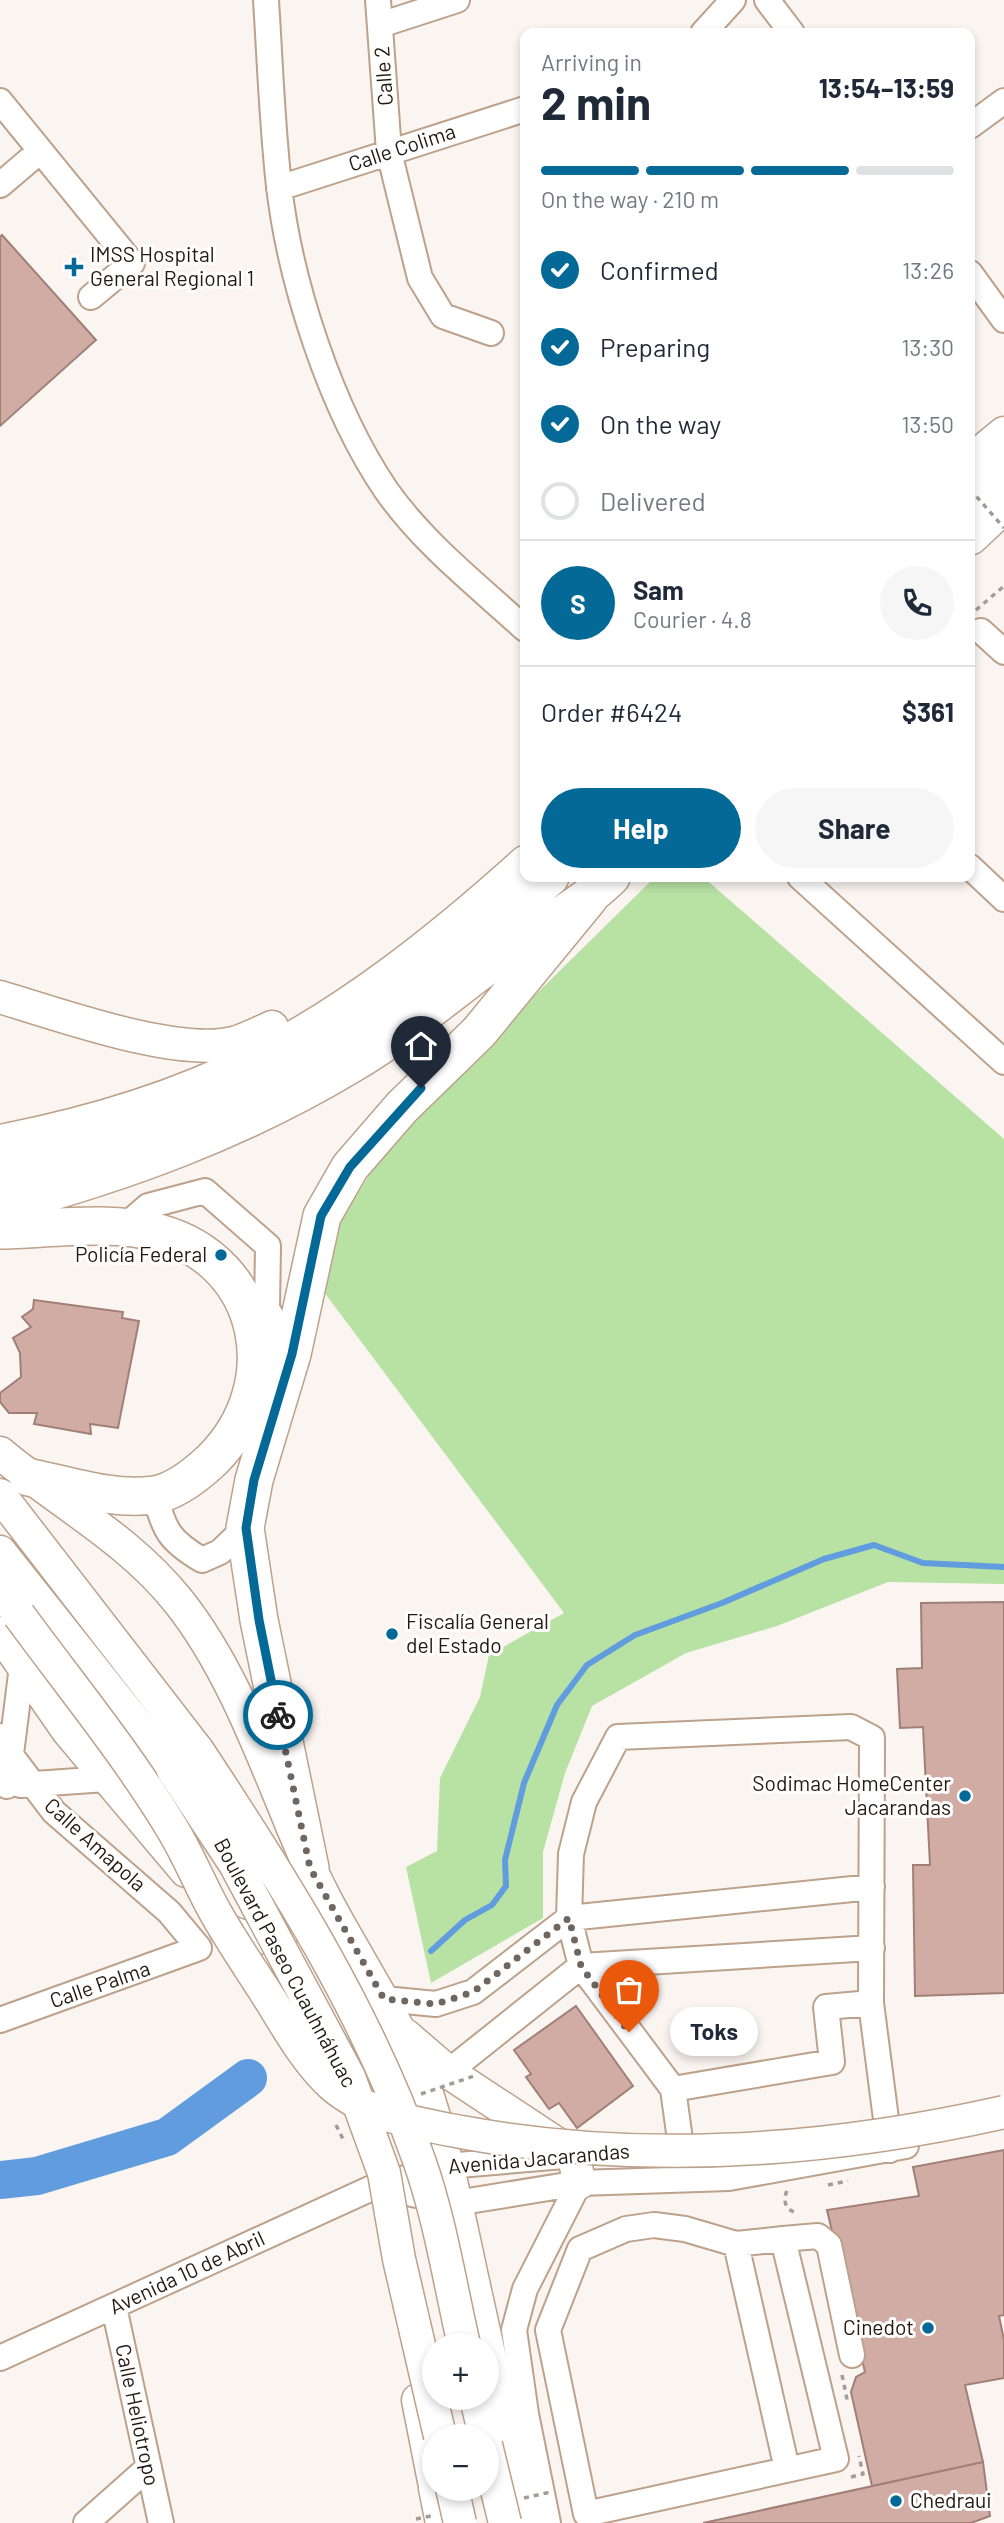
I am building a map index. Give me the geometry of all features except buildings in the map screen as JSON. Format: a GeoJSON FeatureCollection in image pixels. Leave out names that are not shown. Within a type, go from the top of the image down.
{"type":"FeatureCollection","features":[{"type":"Feature","properties":{"kind":"highway"},"geometry":{"type":"LineString","coordinates":[[975,488],[1004,465]]}},
{"type":"Feature","properties":{"kind":"highway"},"geometry":{"type":"LineString","coordinates":[[975,531],[1004,504]]}},
{"type":"Feature","properties":{"kind":"highway"},"geometry":{"type":"LineString","coordinates":[[0,1171],[80,1152],[185,1114],[262,1079],[423,981],[544,882]]}},
{"type":"Feature","properties":{"kind":"highway"},"geometry":{"type":"LineString","coordinates":[[0,1206],[89,1182],[174,1152],[277,1106],[355,1062],[501,955],[600,887]]}},
{"type":"Feature","properties":{"kind":"highway"},"geometry":{"type":"LineString","coordinates":[[310,1868],[259,1620],[246,1528],[254,1480],[292,1354],[321,1216],[350,1167],[402,1107],[479,1032],[600,887]]}},
{"type":"Feature","properties":{"kind":"highway"},"geometry":{"type":"LineString","coordinates":[[0,1230],[124,1227],[160,1233],[194,1249],[223,1270],[243,1297],[257,1335],[257,1374],[243,1418],[222,1450],[196,1475],[155,1495],[115,1495],[14,1486]]}},
{"type":"Feature","properties":{"kind":"main road"},"geometry":{"type":"LineString","coordinates":[[975,457],[1004,433]]}},
{"type":"Feature","properties":{"kind":"main road"},"geometry":{"type":"LineString","coordinates":[[975,552],[1004,526]]}},
{"type":"Feature","properties":{"kind":"main road"},"geometry":{"type":"LineString","coordinates":[[0,1141],[70,1128],[170,1095],[253,1058],[326,1017],[408,958],[520,866]]}},
{"type":"Feature","properties":{"kind":"main road"},"geometry":{"type":"LineString","coordinates":[[0,997],[103,1027],[182,1045],[236,1042],[299,1015],[408,958]]}},
{"type":"Feature","properties":{"kind":"main road","name":"Boulevard Paseo Cuauhnáhuac"},"geometry":{"type":"LineString","coordinates":[[0,1453],[14,1486],[198,1751],[259,1843],[331,1963],[382,2063],[420,2162],[461,2333]]}},
{"type":"Feature","properties":{"kind":"main road","name":"Boulevard Paseo Cuauhnáhuac"},"geometry":{"type":"LineString","coordinates":[[14,1486],[110,1533],[180,1603],[214,1655],[237,1699],[310,1868],[384,1999],[428,2097],[443,2185],[475,2333]]}},
{"type":"Feature","properties":{"kind":"main road","name":"Boulevard Paseo Cuauhnáhuac"},"geometry":{"type":"LineString","coordinates":[[0,1552],[22,1666],[106,1779],[189,1875],[317,2064],[385,2186],[424,2424]]}},
{"type":"Feature","properties":{"kind":"main road"},"geometry":{"type":"LineString","coordinates":[[11,1605],[151,1796],[232,1941],[307,2056],[332,2085],[348,2097],[385,2114],[443,2129],[561,2145],[649,2152],[782,2146],[924,2127],[1004,2112]]}},
{"type":"Feature","properties":{"kind":"main road","name":"Boulevard Paseo Cuauhnáhuac"},"geometry":{"type":"LineString","coordinates":[[11,1605],[173,1770],[229,1854],[349,2077],[384,2173],[399,2259],[437,2424]]}},
{"type":"Feature","properties":{"kind":"main road"},"geometry":{"type":"LineString","coordinates":[[225,1929],[256,1938],[288,1929],[309,1902],[312,1891],[310,1868]]}},
{"type":"Feature","properties":{"kind":"main road"},"geometry":{"type":"LineString","coordinates":[[287,2018],[302,2022],[323,2042],[348,2085],[385,2186]]}},
{"type":"Feature","properties":{"kind":"main road"},"geometry":{"type":"LineString","coordinates":[[401,2032],[448,2072],[577,2169]]}},
{"type":"Feature","properties":{"kind":"main road"},"geometry":{"type":"LineString","coordinates":[[471,2333],[443,2185],[477,2092]]}},
{"type":"Feature","properties":{"kind":"main road","name":"Boulevard Paseo Cuauhnáhuac"},"geometry":{"type":"LineString","coordinates":[[494,2410],[529,2523]]}},
{"type":"Feature","properties":{"kind":"main road","name":"Boulevard Paseo Cuauhnáhuac"},"geometry":{"type":"LineString","coordinates":[[501,2433],[505,2523]]}},
{"type":"Feature","properties":{"kind":"main road"},"geometry":{"type":"LineString","coordinates":[[438,2501],[442,2523]]}},
{"type":"Feature","properties":{"kind":"main road"},"geometry":{"type":"LineString","coordinates":[[455,2501],[460,2523]]}},
{"type":"Feature","properties":{"kind":"street"},"geometry":{"type":"LineString","coordinates":[[266,0],[279,188],[294,262],[319,352],[350,431],[387,491],[434,547],[520,624]]}},
{"type":"Feature","properties":{"kind":"street","name":"Calle 2"},"geometry":{"type":"LineString","coordinates":[[378,0],[389,152],[421,278],[443,316],[491,333]]}},
{"type":"Feature","properties":{"kind":"street"},"geometry":{"type":"LineString","coordinates":[[380,25],[457,0]]}},
{"type":"Feature","properties":{"kind":"street"},"geometry":{"type":"LineString","coordinates":[[708,28],[733,0]]}},
{"type":"Feature","properties":{"kind":"street"},"geometry":{"type":"LineString","coordinates":[[767,0],[788,28]]}},
{"type":"Feature","properties":{"kind":"street"},"geometry":{"type":"LineString","coordinates":[[0,101],[132,263],[92,298]]}},
{"type":"Feature","properties":{"kind":"street"},"geometry":{"type":"LineString","coordinates":[[975,122],[1004,101]]}},
{"type":"Feature","properties":{"kind":"street","name":"Calle Colima"},"geometry":{"type":"LineString","coordinates":[[279,188],[520,111]]}},
{"type":"Feature","properties":{"kind":"street"},"geometry":{"type":"LineString","coordinates":[[0,185],[40,151]]}},
{"type":"Feature","properties":{"kind":"street"},"geometry":{"type":"LineString","coordinates":[[975,280],[1004,320]]}},
{"type":"Feature","properties":{"kind":"street"},"geometry":{"type":"LineString","coordinates":[[975,623],[1004,652]]}},
{"type":"Feature","properties":{"kind":"street"},"geometry":{"type":"LineString","coordinates":[[975,872],[1004,899]]}},
{"type":"Feature","properties":{"kind":"street"},"geometry":{"type":"LineString","coordinates":[[806,882],[1004,1062]]}},
{"type":"Feature","properties":{"kind":"street"},"geometry":{"type":"LineString","coordinates":[[124,1227],[148,1206],[205,1191],[268,1246],[267,1308],[292,1354]]}},
{"type":"Feature","properties":{"kind":"street"},"geometry":{"type":"LineString","coordinates":[[155,1495],[163,1525],[177,1545],[202,1560],[220,1552],[246,1528]]}},
{"type":"Feature","properties":{"kind":"street"},"geometry":{"type":"LineString","coordinates":[[12,1758],[22,1666]]}},
{"type":"Feature","properties":{"kind":"street"},"geometry":{"type":"LineString","coordinates":[[681,2147],[673,2089],[581,1966],[569,1918],[571,1853],[584,1802],[618,1737],[851,1727],[872,1738],[871,2003],[890,2150]]}},
{"type":"Feature","properties":{"kind":"street","name":"Calle Amapola"},"geometry":{"type":"LineString","coordinates":[[0,1736],[12,1758],[13,1786],[54,1812],[169,1912],[199,1948]]}},
{"type":"Feature","properties":{"kind":"street"},"geometry":{"type":"LineString","coordinates":[[13,1786],[106,1779]]}},
{"type":"Feature","properties":{"kind":"street"},"geometry":{"type":"LineString","coordinates":[[384,1999],[436,2004],[473,1992],[569,1918],[872,1887]]}},
{"type":"Feature","properties":{"kind":"street","name":"Calle Palma"},"geometry":{"type":"LineString","coordinates":[[0,2020],[199,1948]]}},
{"type":"Feature","properties":{"kind":"street"},"geometry":{"type":"LineString","coordinates":[[448,2072],[581,1966],[872,1948]]}},
{"type":"Feature","properties":{"kind":"street"},"geometry":{"type":"LineString","coordinates":[[673,2089],[832,2062],[826,2007],[871,2003]]}},
{"type":"Feature","properties":{"kind":"street","name":"Avenida Jacarandas"},"geometry":{"type":"LineString","coordinates":[[443,2185],[577,2169],[681,2147],[886,2124],[1004,2096]]}},
{"type":"Feature","properties":{"kind":"street","name":"Avenida Jacarandas"},"geometry":{"type":"LineString","coordinates":[[385,2186],[443,2185],[577,2169],[738,2177],[890,2150],[1004,2125]]}},
{"type":"Feature","properties":{"kind":"street"},"geometry":{"type":"LineString","coordinates":[[735,2143],[738,2177]]}},
{"type":"Feature","properties":{"kind":"street"},"geometry":{"type":"LineString","coordinates":[[548,2523],[501,2433],[514,2330],[525,2289],[577,2169]]}},
{"type":"Feature","properties":{"kind":"street","name":"Avenida 10 de Abril"},"geometry":{"type":"LineString","coordinates":[[0,2358],[385,2186]]}},
{"type":"Feature","properties":{"kind":"street"},"geometry":{"type":"LineString","coordinates":[[783,2239],[836,2459],[586,2514],[548,2330],[580,2249],[626,2229],[654,2225],[685,2229],[736,2244],[783,2239],[817,2236],[830,2245],[852,2355]]}},
{"type":"Feature","properties":{"kind":"street"},"geometry":{"type":"LineString","coordinates":[[736,2244],[787,2469]]}},
{"type":"Feature","properties":{"kind":"street","name":"Calle Heliotropo"},"geometry":{"type":"LineString","coordinates":[[114,2307],[161,2523]]}},
{"type":"Feature","properties":{"kind":"street"},"geometry":{"type":"LineString","coordinates":[[86,2523],[149,2467]]}},
{"type":"Feature","properties":{"kind":"path"},"geometry":{"type":"LineString","coordinates":[[975,497],[1004,526]]}},
{"type":"Feature","properties":{"kind":"path"},"geometry":{"type":"LineString","coordinates":[[975,623],[1004,586]]}},
{"type":"Feature","properties":{"kind":"path"},"geometry":{"type":"LineString","coordinates":[[336,2124],[343,2144]]}},
{"type":"Feature","properties":{"kind":"green space"},"geometry":{"type":"Polygon","coordinates":[[[650,882],[709,882],[1004,1139],[1004,1584],[888,1582],[777,1626],[686,1653],[592,1706],[565,1773],[543,1852],[543,1918],[431,1983],[406,1867],[437,1851],[440,1778],[480,1697],[489,1655],[564,1613],[318,1284],[339,1223],[397,1131],[650,882]]]}},
{"type":"Feature","properties":{"kind":"waterway"},"geometry":{"type":"LineString","coordinates":[[431,1951],[465,1920],[492,1905],[506,1886],[505,1860],[524,1783],[557,1705],[587,1665],[635,1635],[722,1603],[824,1559],[874,1545],[923,1563],[1004,1567]]}},
{"type":"Feature","properties":{"kind":"waterway"},"geometry":{"type":"LineString","coordinates":[[0,2180],[37,2176],[167,2137],[248,2078]]}},
{"type":"Feature","properties":{"kind":"way so far"},"geometry":{"type":"LineString","coordinates":[[278,1715],[310,1868],[384,1999],[411,2004],[436,2004],[473,1992],[569,1918],[581,1966],[629,2032]]}},
{"type":"Feature","properties":{"kind":"place","name":"IMSS Hospital General Regional 1"},"geometry":{"type":"Point","coordinates":[74,267]}},
{"type":"Feature","properties":{"kind":"place","name":"Policía Federal"},"geometry":{"type":"Point","coordinates":[221,1255]}},
{"type":"Feature","properties":{"kind":"place","name":"Fiscalía General del Estado"},"geometry":{"type":"Point","coordinates":[392,1634]}},
{"type":"Feature","properties":{"kind":"place","name":"Sodimac HomeCenter Jacarandas"},"geometry":{"type":"Point","coordinates":[965,1796]}},
{"type":"Feature","properties":{"kind":"place","name":"Toks"},"geometry":{"type":"Point","coordinates":[629,2032]}},
{"type":"Feature","properties":{"kind":"place","name":"Cinedot"},"geometry":{"type":"Point","coordinates":[928,2328]}},
{"type":"Feature","properties":{"kind":"place","name":"Chedraui"},"geometry":{"type":"Point","coordinates":[896,2501]}},
{"type":"Feature","properties":{"kind":"route"},"geometry":{"type":"LineString","coordinates":[[278,1715],[259,1620],[246,1528],[254,1480],[292,1354],[321,1216],[350,1167],[421,1088]]}}]}
